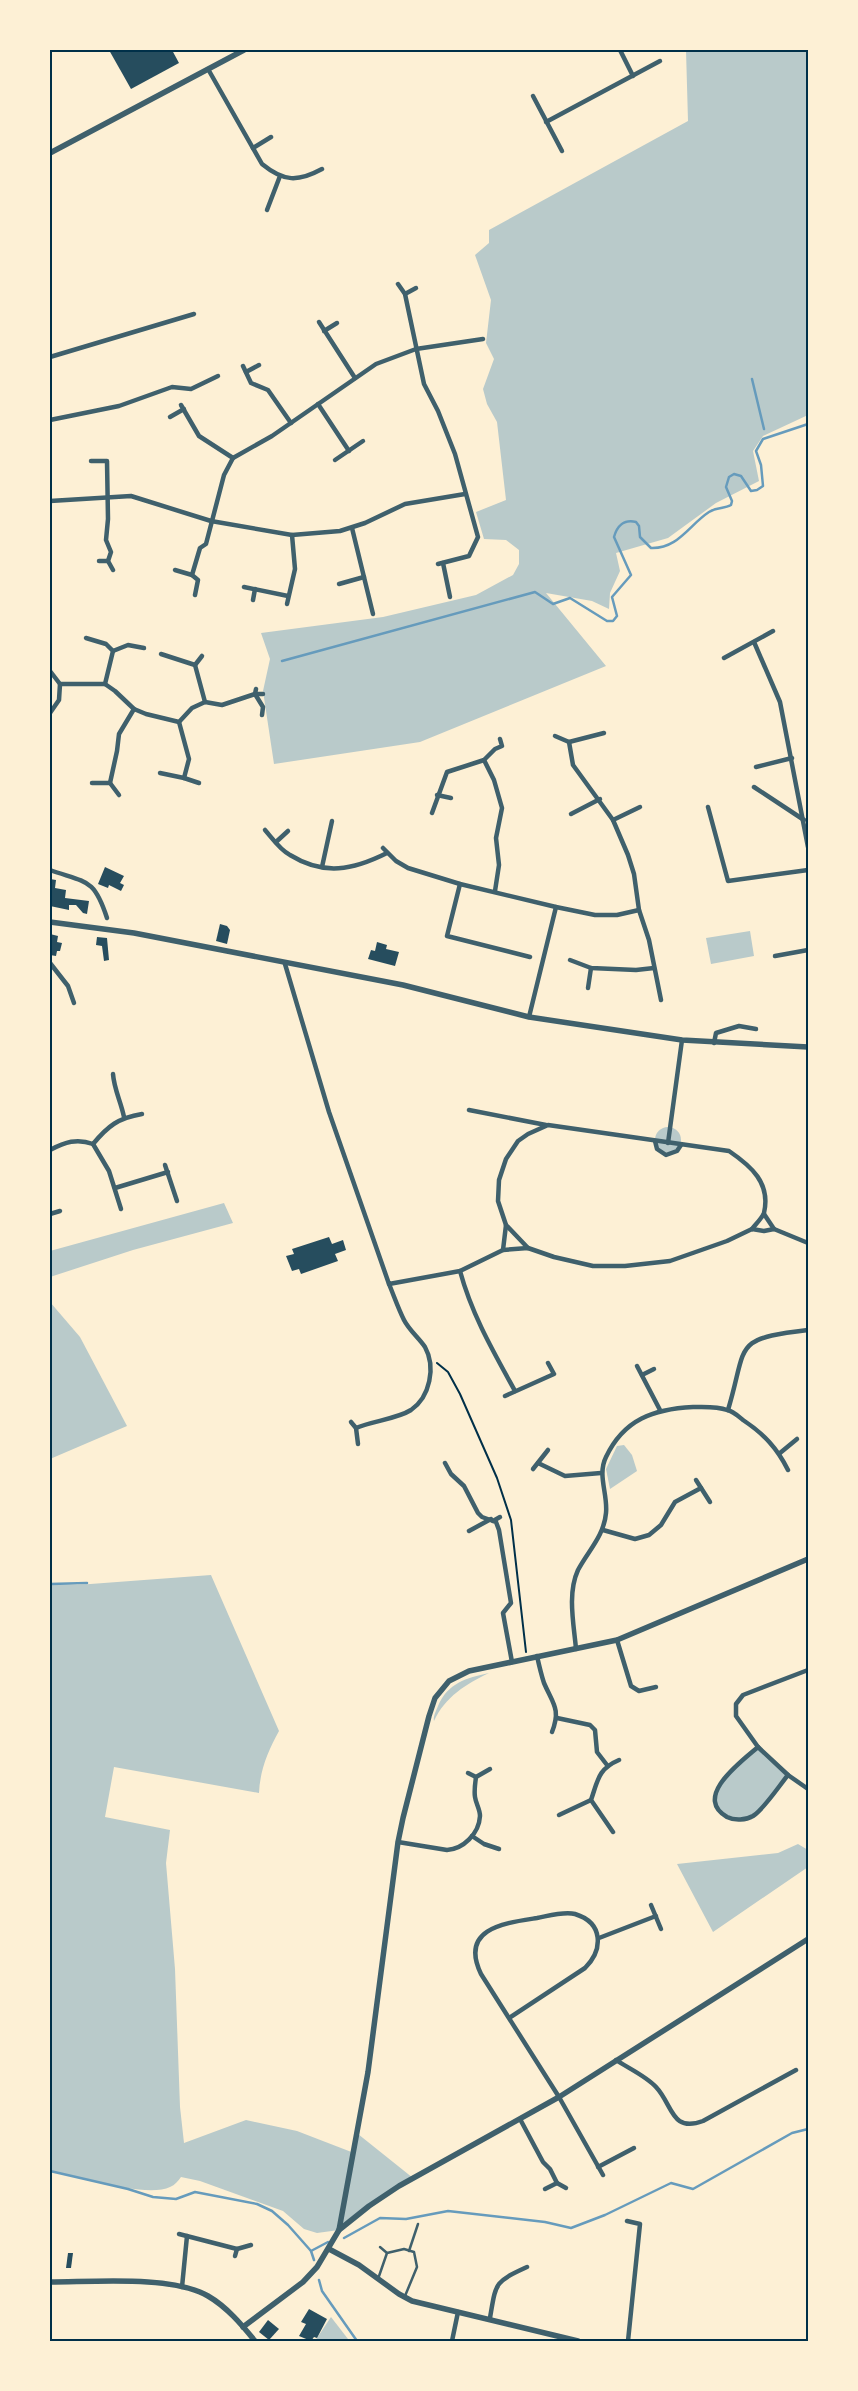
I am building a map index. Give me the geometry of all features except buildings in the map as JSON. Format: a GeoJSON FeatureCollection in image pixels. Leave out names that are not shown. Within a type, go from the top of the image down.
{"type":"FeatureCollection","features":[{"type":"Feature","properties":{"kind":"street"},"geometry":{"type":"LineString","coordinates":[[50,153],[244,50]]}},
{"type":"Feature","properties":{"kind":"street"},"geometry":{"type":"LineString","coordinates":[[620,50],[633,76]]}},
{"type":"Feature","properties":{"kind":"street"},"geometry":{"type":"LineString","coordinates":[[546,122],[660,61]]}},
{"type":"Feature","properties":{"kind":"street"},"geometry":{"type":"LineString","coordinates":[[208,69],[262,164],[284,178],[306,178],[322,169]]}},
{"type":"Feature","properties":{"kind":"street"},"geometry":{"type":"LineString","coordinates":[[532,96],[562,151]]}},
{"type":"Feature","properties":{"kind":"street"},"geometry":{"type":"LineString","coordinates":[[253,148],[271,137]]}},
{"type":"Feature","properties":{"kind":"street"},"geometry":{"type":"LineString","coordinates":[[267,210],[280,176]]}},
{"type":"Feature","properties":{"kind":"street"},"geometry":{"type":"LineString","coordinates":[[398,284],[405,294],[424,384],[438,411],[455,454],[478,537],[469,556],[440,563],[450,597]]}},
{"type":"Feature","properties":{"kind":"street"},"geometry":{"type":"LineString","coordinates":[[405,294],[416,288]]}},
{"type":"Feature","properties":{"kind":"street"},"geometry":{"type":"LineString","coordinates":[[50,357],[194,314]]}},
{"type":"Feature","properties":{"kind":"street"},"geometry":{"type":"LineString","coordinates":[[319,322],[355,378]]}},
{"type":"Feature","properties":{"kind":"street"},"geometry":{"type":"LineString","coordinates":[[324,331],[337,323]]}},
{"type":"Feature","properties":{"kind":"street"},"geometry":{"type":"LineString","coordinates":[[192,575],[200,548],[206,544],[224,475],[233,458],[291,422],[376,364],[416,349],[483,339]]}},
{"type":"Feature","properties":{"kind":"street"},"geometry":{"type":"LineString","coordinates":[[246,372],[259,365]]}},
{"type":"Feature","properties":{"kind":"street"},"geometry":{"type":"LineString","coordinates":[[244,366],[252,383],[268,390],[291,422]]}},
{"type":"Feature","properties":{"kind":"street"},"geometry":{"type":"LineString","coordinates":[[50,420],[119,406],[172,387],[191,389],[218,376]]}},
{"type":"Feature","properties":{"kind":"street"},"geometry":{"type":"LineString","coordinates":[[318,404],[349,451]]}},
{"type":"Feature","properties":{"kind":"street"},"geometry":{"type":"LineString","coordinates":[[170,417],[182,407],[199,436],[233,458]]}},
{"type":"Feature","properties":{"kind":"street"},"geometry":{"type":"LineString","coordinates":[[335,460],[363,441]]}},
{"type":"Feature","properties":{"kind":"street"},"geometry":{"type":"LineString","coordinates":[[91,461],[109,460],[106,540],[111,552],[108,561],[113,570]]}},
{"type":"Feature","properties":{"kind":"street"},"geometry":{"type":"LineString","coordinates":[[50,501],[131,496],[211,521],[292,535],[340,531],[352,528],[405,504],[465,494]]}},
{"type":"Feature","properties":{"kind":"street"},"geometry":{"type":"LineString","coordinates":[[352,528],[373,614]]}},
{"type":"Feature","properties":{"kind":"street"},"geometry":{"type":"LineString","coordinates":[[287,604],[296,569],[292,535]]}},
{"type":"Feature","properties":{"kind":"street"},"geometry":{"type":"LineString","coordinates":[[99,561],[108,561]]}},
{"type":"Feature","properties":{"kind":"street"},"geometry":{"type":"LineString","coordinates":[[175,570],[192,575],[198,580],[195,595]]}},
{"type":"Feature","properties":{"kind":"street"},"geometry":{"type":"LineString","coordinates":[[339,584],[364,578]]}},
{"type":"Feature","properties":{"kind":"street"},"geometry":{"type":"LineString","coordinates":[[244,586],[288,596]]}},
{"type":"Feature","properties":{"kind":"street"},"geometry":{"type":"LineString","coordinates":[[253,600],[255,589]]}},
{"type":"Feature","properties":{"kind":"street"},"geometry":{"type":"LineString","coordinates":[[724,658],[773,631]]}},
{"type":"Feature","properties":{"kind":"street"},"geometry":{"type":"LineString","coordinates":[[86,638],[106,644],[113,651]]}},
{"type":"Feature","properties":{"kind":"street"},"geometry":{"type":"LineString","coordinates":[[754,642],[780,702],[808,847]]}},
{"type":"Feature","properties":{"kind":"street"},"geometry":{"type":"LineString","coordinates":[[113,651],[128,645],[144,648]]}},
{"type":"Feature","properties":{"kind":"street"},"geometry":{"type":"LineString","coordinates":[[105,684],[113,651]]}},
{"type":"Feature","properties":{"kind":"street"},"geometry":{"type":"LineString","coordinates":[[161,654],[195,665]]}},
{"type":"Feature","properties":{"kind":"street"},"geometry":{"type":"LineString","coordinates":[[195,665],[202,656]]}},
{"type":"Feature","properties":{"kind":"street"},"geometry":{"type":"LineString","coordinates":[[195,665],[205,702]]}},
{"type":"Feature","properties":{"kind":"street"},"geometry":{"type":"LineString","coordinates":[[50,671],[60,684],[59,700],[50,713]]}},
{"type":"Feature","properties":{"kind":"street"},"geometry":{"type":"LineString","coordinates":[[60,684],[105,684],[134,709],[179,722]]}},
{"type":"Feature","properties":{"kind":"street"},"geometry":{"type":"LineString","coordinates":[[256,691],[263,707],[262,715]]}},
{"type":"Feature","properties":{"kind":"street"},"geometry":{"type":"LineString","coordinates":[[179,722],[192,708],[205,702],[222,705],[256,691],[264,694]]}},
{"type":"Feature","properties":{"kind":"street"},"geometry":{"type":"LineString","coordinates":[[119,796],[110,783],[118,734],[134,709]]}},
{"type":"Feature","properties":{"kind":"street"},"geometry":{"type":"LineString","coordinates":[[179,722],[189,759],[184,778]]}},
{"type":"Feature","properties":{"kind":"street"},"geometry":{"type":"LineString","coordinates":[[555,736],[569,742],[604,733]]}},
{"type":"Feature","properties":{"kind":"street"},"geometry":{"type":"LineString","coordinates":[[432,813],[447,772],[484,760],[495,749],[502,746],[500,740]]}},
{"type":"Feature","properties":{"kind":"street"},"geometry":{"type":"LineString","coordinates":[[569,742],[573,765],[613,820],[634,874],[639,910],[649,940],[661,1000]]}},
{"type":"Feature","properties":{"kind":"street"},"geometry":{"type":"LineString","coordinates":[[756,767],[792,758]]}},
{"type":"Feature","properties":{"kind":"street"},"geometry":{"type":"LineString","coordinates":[[484,760],[494,780],[502,808],[496,838],[499,864],[495,891]]}},
{"type":"Feature","properties":{"kind":"street"},"geometry":{"type":"LineString","coordinates":[[160,773],[199,783]]}},
{"type":"Feature","properties":{"kind":"street"},"geometry":{"type":"LineString","coordinates":[[92,783],[110,783]]}},
{"type":"Feature","properties":{"kind":"street"},"geometry":{"type":"LineString","coordinates":[[754,787],[804,820]]}},
{"type":"Feature","properties":{"kind":"street"},"geometry":{"type":"LineString","coordinates":[[437,795],[451,798]]}},
{"type":"Feature","properties":{"kind":"street"},"geometry":{"type":"LineString","coordinates":[[571,814],[600,800]]}},
{"type":"Feature","properties":{"kind":"street"},"geometry":{"type":"LineString","coordinates":[[613,820],[640,806]]}},
{"type":"Feature","properties":{"kind":"street"},"geometry":{"type":"LineString","coordinates":[[708,807],[728,881],[808,870]]}},
{"type":"Feature","properties":{"kind":"street"},"geometry":{"type":"LineString","coordinates":[[322,867],[332,821]]}},
{"type":"Feature","properties":{"kind":"street"},"geometry":{"type":"LineString","coordinates":[[265,830],[289,855],[322,867],[346,869],[360,866],[387,853]]}},
{"type":"Feature","properties":{"kind":"street"},"geometry":{"type":"LineString","coordinates":[[276,842],[288,830]]}},
{"type":"Feature","properties":{"kind":"street"},"geometry":{"type":"LineString","coordinates":[[383,848],[408,868],[460,884],[595,915],[617,915],[639,910]]}},
{"type":"Feature","properties":{"kind":"street"},"geometry":{"type":"LineString","coordinates":[[50,870],[94,887],[100,896],[107,918]]}},
{"type":"Feature","properties":{"kind":"street"},"geometry":{"type":"LineString","coordinates":[[460,884],[447,936],[530,957]]}},
{"type":"Feature","properties":{"kind":"street"},"geometry":{"type":"LineString","coordinates":[[529,1017],[556,907]]}},
{"type":"Feature","properties":{"kind":"street"},"geometry":{"type":"LineString","coordinates":[[50,922],[126,932],[285,964],[403,985],[529,1017],[682,1040],[808,1047]]}},
{"type":"Feature","properties":{"kind":"street"},"geometry":{"type":"LineString","coordinates":[[775,956],[808,950]]}},
{"type":"Feature","properties":{"kind":"street"},"geometry":{"type":"LineString","coordinates":[[570,960],[591,968],[636,970],[654,968]]}},
{"type":"Feature","properties":{"kind":"street"},"geometry":{"type":"LineString","coordinates":[[50,963],[68,986],[74,1003]]}},
{"type":"Feature","properties":{"kind":"street"},"geometry":{"type":"LineString","coordinates":[[285,964],[330,1112],[390,1284],[405,1322],[425,1347],[431,1370],[430,1381],[418,1404],[410,1411],[356,1428]]}},
{"type":"Feature","properties":{"kind":"street"},"geometry":{"type":"LineString","coordinates":[[588,988],[591,968]]}},
{"type":"Feature","properties":{"kind":"street"},"geometry":{"type":"LineString","coordinates":[[714,1043],[716,1033],[739,1026],[756,1029]]}},
{"type":"Feature","properties":{"kind":"street"},"geometry":{"type":"LineString","coordinates":[[668,1143],[682,1040]]}},
{"type":"Feature","properties":{"kind":"street"},"geometry":{"type":"LineString","coordinates":[[113,1074],[114,1088],[124,1117]]}},
{"type":"Feature","properties":{"kind":"street"},"geometry":{"type":"LineString","coordinates":[[469,1110],[525,1122],[729,1151],[750,1166],[764,1187],[764,1214],[774,1229]]}},
{"type":"Feature","properties":{"kind":"street"},"geometry":{"type":"LineString","coordinates":[[93,1144],[110,1126],[124,1117],[142,1114]]}},
{"type":"Feature","properties":{"kind":"street"},"geometry":{"type":"LineString","coordinates":[[525,1122],[528,1134]]}},
{"type":"Feature","properties":{"kind":"street"},"geometry":{"type":"LineString","coordinates":[[503,1250],[506,1225],[498,1201],[499,1180],[506,1159],[518,1141],[548,1125]]}},
{"type":"Feature","properties":{"kind":"street"},"geometry":{"type":"LineString","coordinates":[[50,1150],[72,1141],[84,1141],[93,1144],[104,1158],[115,1188],[120,1209]]}},
{"type":"Feature","properties":{"kind":"street"},"geometry":{"type":"LineString","coordinates":[[655,1141],[657,1149],[666,1155],[677,1151],[680,1145]]}},
{"type":"Feature","properties":{"kind":"street"},"geometry":{"type":"LineString","coordinates":[[165,1165],[177,1201]]}},
{"type":"Feature","properties":{"kind":"street"},"geometry":{"type":"LineString","coordinates":[[115,1188],[168,1172]]}},
{"type":"Feature","properties":{"kind":"street"},"geometry":{"type":"LineString","coordinates":[[50,1214],[60,1211]]}},
{"type":"Feature","properties":{"kind":"street"},"geometry":{"type":"LineString","coordinates":[[390,1284],[460,1270],[503,1250],[528,1248],[554,1257],[593,1266],[625,1266],[670,1260],[727,1241],[752,1229],[764,1214]]}},
{"type":"Feature","properties":{"kind":"street"},"geometry":{"type":"LineString","coordinates":[[506,1225],[528,1248]]}},
{"type":"Feature","properties":{"kind":"street"},"geometry":{"type":"LineString","coordinates":[[752,1229],[764,1231],[774,1229],[808,1243]]}},
{"type":"Feature","properties":{"kind":"street"},"geometry":{"type":"LineString","coordinates":[[460,1270],[468,1300],[477,1322],[515,1391]]}},
{"type":"Feature","properties":{"kind":"street"},"geometry":{"type":"LineString","coordinates":[[728,1410],[742,1354],[749,1345],[779,1333],[808,1330]]}},
{"type":"Feature","properties":{"kind":"street"},"geometry":{"type":"LineString","coordinates":[[505,1396],[554,1374],[548,1363]]}},
{"type":"Feature","properties":{"kind":"street"},"geometry":{"type":"LineString","coordinates":[[637,1366],[660,1410]]}},
{"type":"Feature","properties":{"kind":"street"},"geometry":{"type":"LineString","coordinates":[[642,1375],[654,1369]]}},
{"type":"Feature","properties":{"kind":"street"},"geometry":{"type":"LineString","coordinates":[[576,1650],[573,1588],[578,1572],[603,1530],[606,1512],[601,1473],[605,1458],[620,1435],[630,1424],[660,1410],[700,1407],[728,1410],[768,1438],[780,1454],[788,1470]]}},
{"type":"Feature","properties":{"kind":"street"},"geometry":{"type":"LineString","coordinates":[[351,1422],[356,1428],[358,1444]]}},
{"type":"Feature","properties":{"kind":"street"},"geometry":{"type":"LineString","coordinates":[[780,1454],[797,1439]]}},
{"type":"Feature","properties":{"kind":"street"},"geometry":{"type":"LineString","coordinates":[[533,1470],[548,1450]]}},
{"type":"Feature","properties":{"kind":"street"},"geometry":{"type":"LineString","coordinates":[[444,1463],[451,1474],[464,1486],[478,1513],[482,1517],[496,1522],[503,1541],[511,1603],[503,1613],[512,1662]]}},
{"type":"Feature","properties":{"kind":"street"},"geometry":{"type":"LineString","coordinates":[[538,1463],[565,1476],[601,1473]]}},
{"type":"Feature","properties":{"kind":"street"},"geometry":{"type":"LineString","coordinates":[[696,1480],[710,1502]]}},
{"type":"Feature","properties":{"kind":"street"},"geometry":{"type":"LineString","coordinates":[[603,1530],[626,1538],[642,1537],[661,1525],[675,1502],[701,1488]]}},
{"type":"Feature","properties":{"kind":"street"},"geometry":{"type":"LineString","coordinates":[[469,1531],[500,1517]]}},
{"type":"Feature","properties":{"kind":"street"},"geometry":{"type":"LineString","coordinates":[[243,2327],[303,2282],[329,2249],[339,2230],[368,2072],[398,1842],[428,1716],[441,1689],[460,1674],[616,1640],[808,1559]]}},
{"type":"Feature","properties":{"kind":"street"},"geometry":{"type":"LineString","coordinates":[[616,1640],[631,1686],[639,1691],[656,1687]]}},
{"type":"Feature","properties":{"kind":"street"},"geometry":{"type":"LineString","coordinates":[[536,1656],[541,1675],[554,1702],[557,1718],[552,1732]]}},
{"type":"Feature","properties":{"kind":"street"},"geometry":{"type":"LineString","coordinates":[[808,1670],[743,1696],[736,1704],[736,1716],[758,1747],[788,1775],[808,1789]]}},
{"type":"Feature","properties":{"kind":"street"},"geometry":{"type":"LineString","coordinates":[[557,1718],[590,1725],[595,1730],[598,1752],[607,1765]]}},
{"type":"Feature","properties":{"kind":"street"},"geometry":{"type":"LineString","coordinates":[[758,1747],[720,1781],[715,1799],[717,1807],[722,1814],[730,1819],[737,1820],[745,1820],[754,1815],[788,1775]]}},
{"type":"Feature","properties":{"kind":"street"},"geometry":{"type":"LineString","coordinates":[[559,1816],[591,1800],[599,1777],[607,1765],[619,1760]]}},
{"type":"Feature","properties":{"kind":"street"},"geometry":{"type":"LineString","coordinates":[[476,1778],[490,1769]]}},
{"type":"Feature","properties":{"kind":"street"},"geometry":{"type":"LineString","coordinates":[[468,1774],[476,1778]]}},
{"type":"Feature","properties":{"kind":"street"},"geometry":{"type":"LineString","coordinates":[[398,1842],[454,1849],[472,1836],[480,1816],[474,1794],[476,1778]]}},
{"type":"Feature","properties":{"kind":"street"},"geometry":{"type":"LineString","coordinates":[[591,1800],[613,1832]]}},
{"type":"Feature","properties":{"kind":"street"},"geometry":{"type":"LineString","coordinates":[[472,1836],[484,1844],[499,1849]]}},
{"type":"Feature","properties":{"kind":"street"},"geometry":{"type":"LineString","coordinates":[[651,1905],[661,1929]]}},
{"type":"Feature","properties":{"kind":"street"},"geometry":{"type":"LineString","coordinates":[[509,2018],[585,1968],[598,1950],[599,1938],[590,1924],[574,1914],[505,1923],[487,1931],[481,1938],[477,1947],[477,1965],[509,2018],[559,2097],[602,2176]]}},
{"type":"Feature","properties":{"kind":"street"},"geometry":{"type":"LineString","coordinates":[[599,1938],[656,1916]]}},
{"type":"Feature","properties":{"kind":"street"},"geometry":{"type":"LineString","coordinates":[[339,2230],[369,2206],[399,2186],[559,2097],[808,1939]]}},
{"type":"Feature","properties":{"kind":"street"},"geometry":{"type":"LineString","coordinates":[[616,2060],[656,2086],[674,2116],[682,2124],[691,2125],[703,2121],[796,2070]]}},
{"type":"Feature","properties":{"kind":"street"},"geometry":{"type":"LineString","coordinates":[[520,2119],[543,2162],[550,2168],[557,2183],[566,2188]]}},
{"type":"Feature","properties":{"kind":"street"},"geometry":{"type":"LineString","coordinates":[[598,2167],[634,2148]]}},
{"type":"Feature","properties":{"kind":"street"},"geometry":{"type":"LineString","coordinates":[[545,2189],[557,2183]]}},
{"type":"Feature","properties":{"kind":"street"},"geometry":{"type":"LineString","coordinates":[[628,2221],[640,2224],[628,2341]]}},
{"type":"Feature","properties":{"kind":"street"},"geometry":{"type":"LineString","coordinates":[[180,2234],[237,2248],[251,2245]]}},
{"type":"Feature","properties":{"kind":"street"},"geometry":{"type":"LineString","coordinates":[[182,2287],[187,2236]]}},
{"type":"Feature","properties":{"kind":"street"},"geometry":{"type":"LineString","coordinates":[[235,2256],[237,2248]]}},
{"type":"Feature","properties":{"kind":"street"},"geometry":{"type":"LineString","coordinates":[[329,2249],[405,2298],[578,2341]]}},
{"type":"Feature","properties":{"kind":"street"},"geometry":{"type":"LineString","coordinates":[[490,2318],[495,2289],[498,2284],[508,2276],[527,2267]]}},
{"type":"Feature","properties":{"kind":"street"},"geometry":{"type":"LineString","coordinates":[[50,2282],[143,2282],[182,2287],[209,2296],[243,2327],[252,2340]]}},
{"type":"Feature","properties":{"kind":"street"},"geometry":{"type":"LineString","coordinates":[[452,2341],[458,2312]]}},
{"type":"Feature","properties":{"kind":"lane"},"geometry":{"type":"LineString","coordinates":[[409,2250],[418,2224]]}},
{"type":"Feature","properties":{"kind":"lane"},"geometry":{"type":"LineString","coordinates":[[380,2247],[387,2254]]}},
{"type":"Feature","properties":{"kind":"lane"},"geometry":{"type":"LineString","coordinates":[[387,2254],[404,2249],[414,2252],[417,2267],[405,2298]]}},
{"type":"Feature","properties":{"kind":"lane"},"geometry":{"type":"LineString","coordinates":[[378,2279],[387,2254]]}},
{"type":"Feature","properties":{"kind":"path"},"geometry":{"type":"LineString","coordinates":[[429,1358],[448,1372],[460,1394],[496,1478],[511,1520],[527,1659]]}},
{"type":"Feature","properties":{"kind":"shaded area"},"geometry":{"type":"Polygon","coordinates":[[[686,50],[808,50],[808,415],[763,436],[753,451],[759,481],[716,503],[668,538],[616,553],[620,571],[610,593],[609,609],[592,601],[546,593],[606,666],[420,742],[274,764],[263,691],[270,659],[261,633],[383,617],[476,595],[513,575],[519,564],[519,550],[506,540],[484,539],[476,512],[506,500],[497,422],[487,404],[483,389],[494,359],[486,343],[491,300],[475,255],[489,243],[489,230],[688,121],[686,50]]]}},
{"type":"Feature","properties":{"kind":"shaded area"},"geometry":{"type":"Polygon","coordinates":[[[750,931],[754,956],[711,964],[706,938],[750,931]]]}},
{"type":"Feature","properties":{"kind":"shaded area"},"geometry":{"type":"Polygon","coordinates":[[[668,1127],[677,1131],[681,1140],[677,1149],[668,1153],[659,1149],[655,1140],[659,1131],[668,1127]]]}},
{"type":"Feature","properties":{"kind":"shaded area"},"geometry":{"type":"Polygon","coordinates":[[[224,1203],[233,1223],[133,1250],[50,1277],[50,1251],[224,1203]]]}},
{"type":"Feature","properties":{"kind":"shaded area"},"geometry":{"type":"Polygon","coordinates":[[[50,1302],[80,1337],[127,1426],[50,1459],[50,1302]]]}},
{"type":"Feature","properties":{"kind":"shaded area"},"geometry":{"type":"Polygon","coordinates":[[[624,1445],[632,1455],[637,1471],[610,1489],[606,1469],[617,1446],[624,1445]]]}},
{"type":"Feature","properties":{"kind":"shaded area"},"geometry":{"type":"Polygon","coordinates":[[[211,1575],[279,1731],[265,1761],[259,1793],[114,1767],[105,1817],[170,1830],[166,1863],[175,1969],[180,2107],[184,2143],[246,2120],[297,2131],[354,2153],[358,2134],[413,2178],[339,2230],[317,2233],[304,2229],[283,2211],[200,2181],[181,2177],[170,2187],[159,2190],[145,2190],[93,2182],[50,2171],[50,1584],[77,1585],[211,1575]]]}},
{"type":"Feature","properties":{"kind":"shaded area"},"geometry":{"type":"Polygon","coordinates":[[[489,1673],[472,1682],[450,1698],[434,1721],[435,1713],[442,1698],[452,1687],[465,1680],[489,1673]]]}},
{"type":"Feature","properties":{"kind":"shaded area"},"geometry":{"type":"Polygon","coordinates":[[[758,1747],[788,1775],[770,1799],[754,1814],[746,1819],[737,1820],[729,1818],[717,1807],[716,1789],[721,1781],[758,1747]]]}},
{"type":"Feature","properties":{"kind":"shaded area"},"geometry":{"type":"Polygon","coordinates":[[[798,1844],[808,1850],[808,1867],[713,1932],[677,1864],[778,1853],[798,1844]]]}},
{"type":"Feature","properties":{"kind":"shaded area"},"geometry":{"type":"Polygon","coordinates":[[[331,2317],[348,2339],[346,2341],[315,2341],[331,2317]]]}},
{"type":"Feature","properties":{"kind":"waterway"},"geometry":{"type":"LineString","coordinates":[[752,379],[764,429]]}},
{"type":"Feature","properties":{"kind":"waterway"},"geometry":{"type":"LineString","coordinates":[[282,661],[535,592],[553,604],[570,598],[607,621],[613,621],[617,616],[612,597],[631,575],[614,537],[619,527],[628,522],[636,522],[639,526],[640,537],[651,548],[669,545],[709,512],[731,505],[732,501],[726,487],[729,477],[734,474],[741,476],[751,491],[763,486],[761,465],[756,451],[763,439],[808,424]]}},
{"type":"Feature","properties":{"kind":"waterway"},"geometry":{"type":"LineString","coordinates":[[50,1584],[87,1583]]}},
{"type":"Feature","properties":{"kind":"waterway"},"geometry":{"type":"LineString","coordinates":[[344,2238],[380,2218],[406,2219],[448,2211],[545,2222],[571,2228],[605,2215],[671,2183],[693,2189],[792,2133],[808,2129]]}},
{"type":"Feature","properties":{"kind":"waterway"},"geometry":{"type":"LineString","coordinates":[[50,2171],[128,2189],[153,2197],[176,2199],[195,2192],[257,2204],[272,2211],[288,2225],[311,2251],[314,2260]]}},
{"type":"Feature","properties":{"kind":"waterway"},"geometry":{"type":"LineString","coordinates":[[311,2251],[328,2242]]}},
{"type":"Feature","properties":{"kind":"waterway"},"geometry":{"type":"LineString","coordinates":[[319,2280],[322,2291],[357,2341]]}}]}
